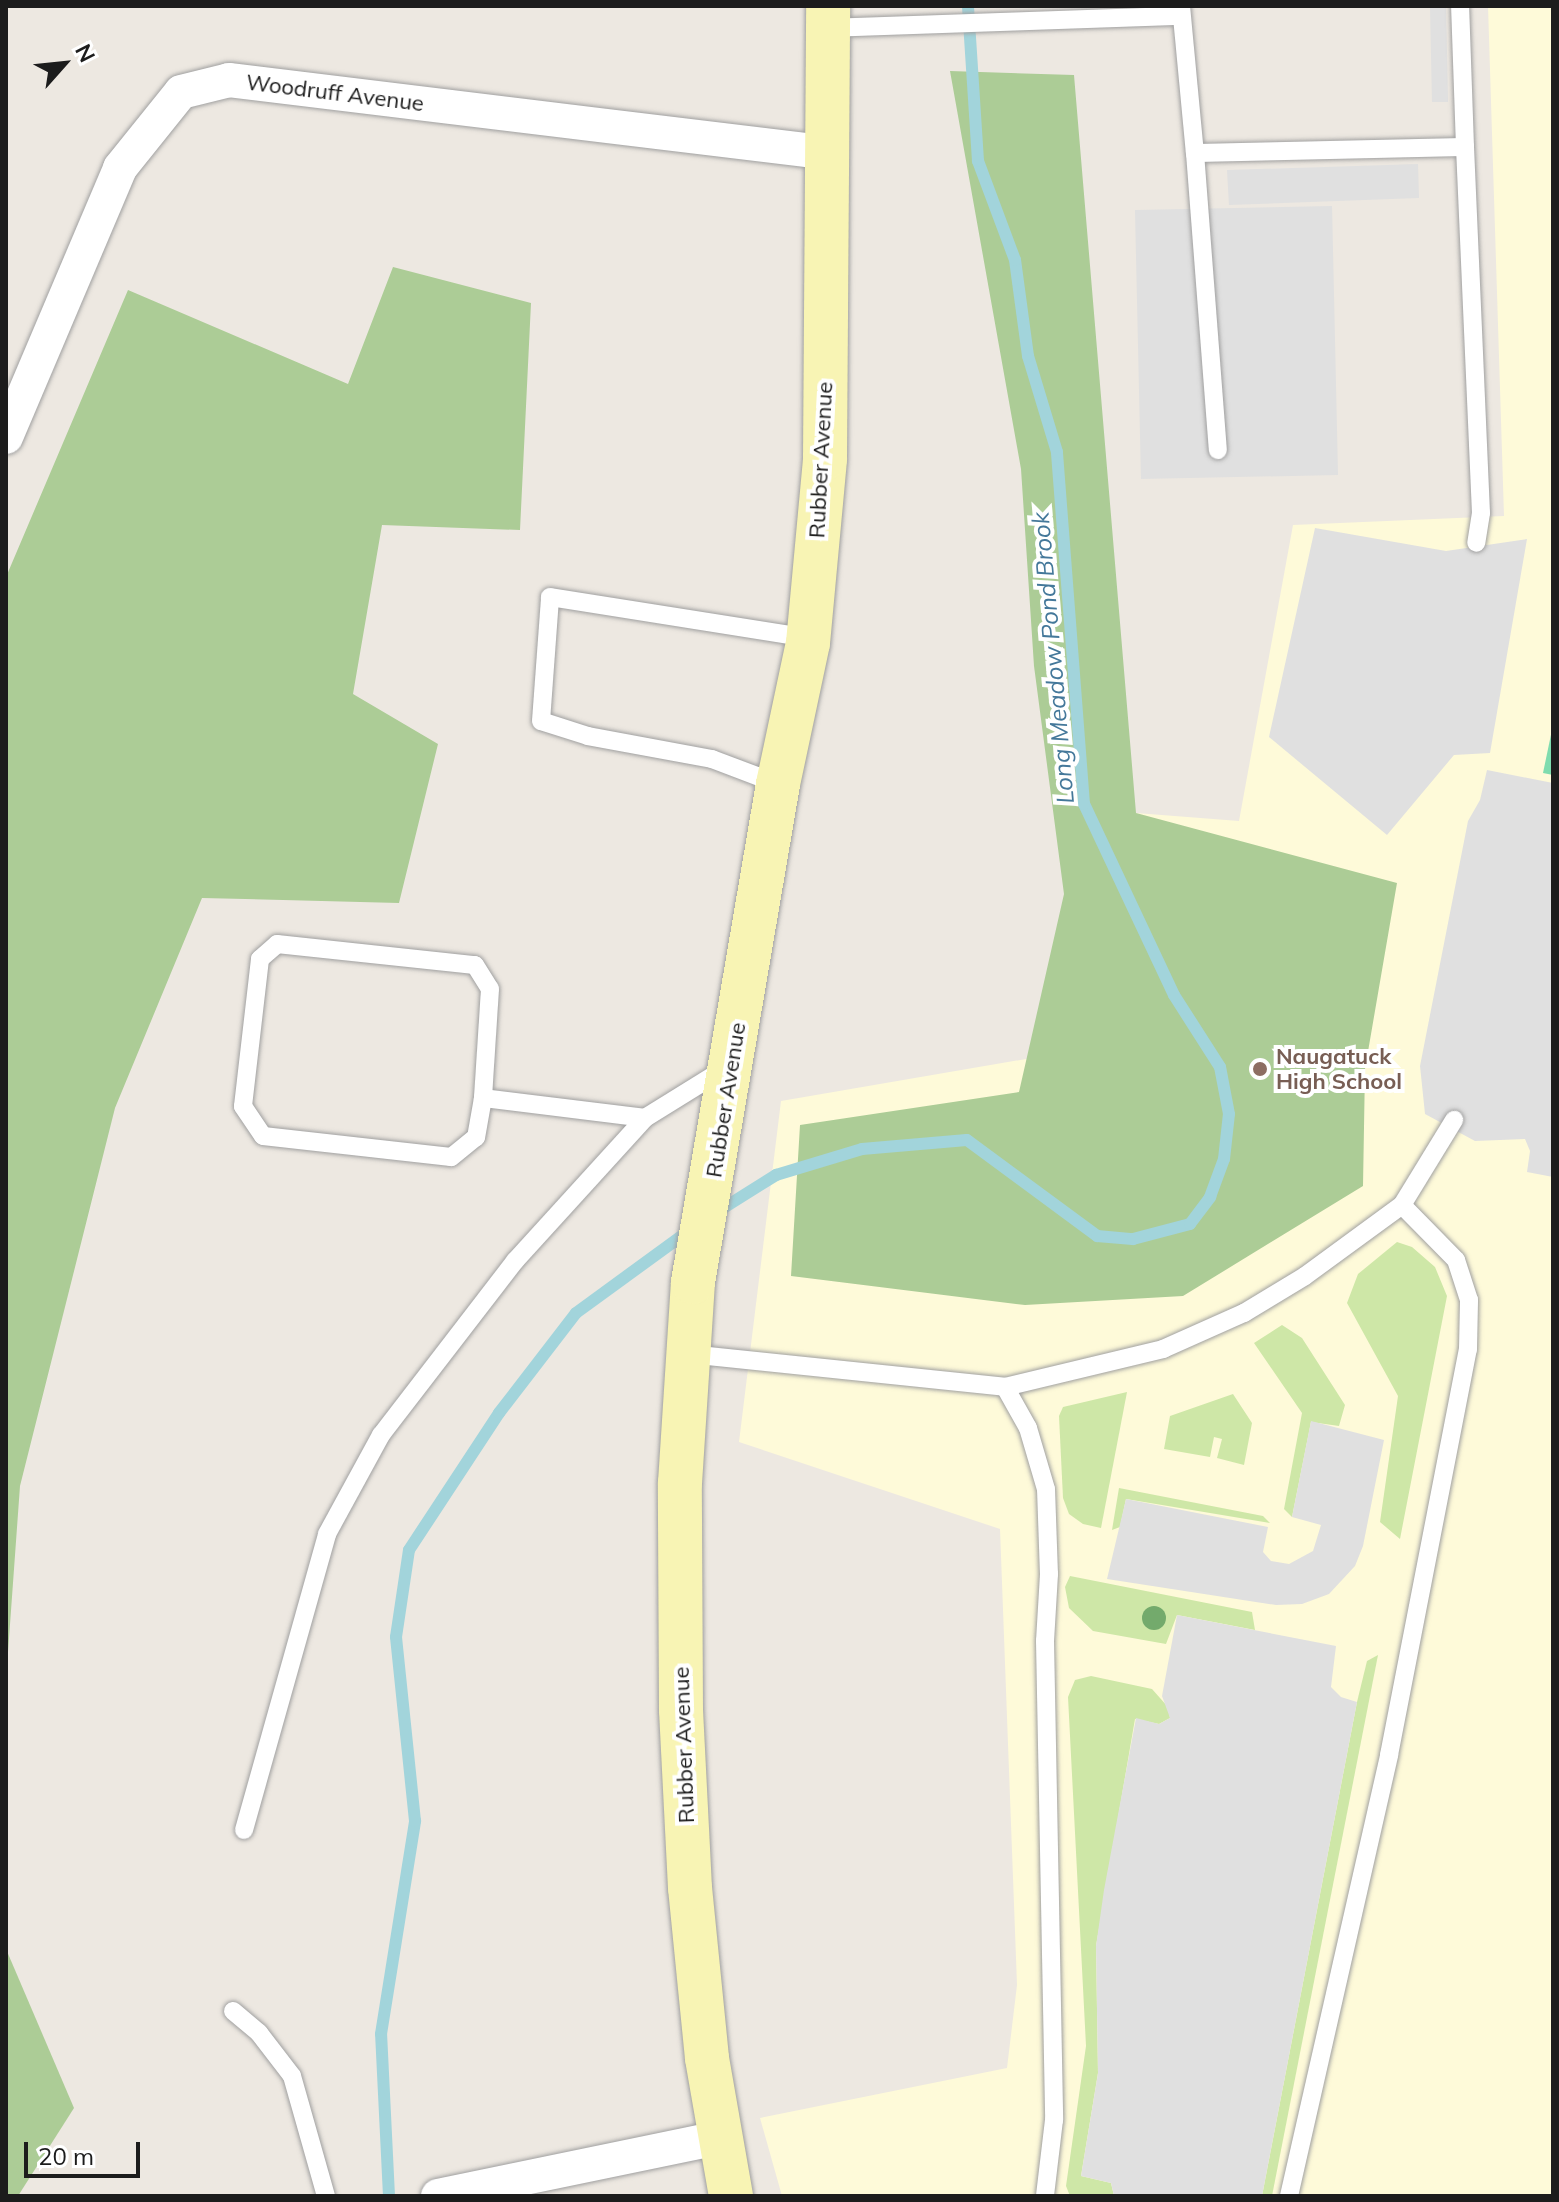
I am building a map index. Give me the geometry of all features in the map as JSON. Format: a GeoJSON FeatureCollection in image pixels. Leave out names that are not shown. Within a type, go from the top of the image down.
{"type":"FeatureCollection","features":[{"type":"Feature","properties":{"kind":"street","name":"Rubber Avenue"},"geometry":{"type":"LineString","coordinates":[[731,2196],[719,2138],[695,1948],[681,1710],[680,1483],[693,1282],[719,1148],[778,784],[808,638],[825,458],[830,153],[828,17]]}},
{"type":"Feature","properties":{"kind":"street","name":"Woodruff Avenue"},"geometry":{"type":"LineString","coordinates":[[6,437],[120,168],[181,92],[229,80],[830,153]]}},
{"type":"Feature","properties":{"kind":"street"},"geometry":{"type":"LineString","coordinates":[[443,2194],[719,2138]]}},
{"type":"Feature","properties":{"kind":"lane"},"geometry":{"type":"LineString","coordinates":[[1460,6],[1481,513],[1476,543]]}},
{"type":"Feature","properties":{"kind":"lane"},"geometry":{"type":"LineString","coordinates":[[828,17],[942,25],[1018,23],[1180,11],[1195,153],[1218,450]]}},
{"type":"Feature","properties":{"kind":"lane"},"geometry":{"type":"LineString","coordinates":[[1195,153],[1465,147]]}},
{"type":"Feature","properties":{"kind":"lane"},"geometry":{"type":"LineString","coordinates":[[778,784],[712,759],[588,736],[541,721],[550,597],[808,638]]}},
{"type":"Feature","properties":{"kind":"lane"},"geometry":{"type":"LineString","coordinates":[[277,944],[475,965],[490,989],[483,1098],[476,1137],[451,1157],[263,1136],[243,1106],[260,959],[277,944]]}},
{"type":"Feature","properties":{"kind":"lane"},"geometry":{"type":"LineString","coordinates":[[244,1830],[327,1534],[381,1435],[515,1261],[645,1118],[733,1063]]}},
{"type":"Feature","properties":{"kind":"lane"},"geometry":{"type":"LineString","coordinates":[[483,1098],[645,1118]]}},
{"type":"Feature","properties":{"kind":"lane"},"geometry":{"type":"LineString","coordinates":[[688,1354],[1005,1387],[1163,1349],[1207,1331],[1305,1276],[1402,1205],[1454,1120]]}},
{"type":"Feature","properties":{"kind":"lane"},"geometry":{"type":"LineString","coordinates":[[1289,2196],[1389,1755],[1468,1349],[1469,1300],[1456,1260],[1402,1205]]}},
{"type":"Feature","properties":{"kind":"lane"},"geometry":{"type":"LineString","coordinates":[[1005,1387],[1028,1428],[1046,1489],[1045,1641],[1054,2120],[1045,2196]]}},
{"type":"Feature","properties":{"kind":"lane"},"geometry":{"type":"LineString","coordinates":[[233,2011],[259,2033],[292,2076],[326,2196]]}},
{"type":"Feature","properties":{"kind":"shaded area"},"geometry":{"type":"Polygon","coordinates":[[[1430,6],[1446,6],[1448,102],[1432,102],[1430,6]]]}},
{"type":"Feature","properties":{"kind":"shaded area","name":"Naugatuck High School"},"geometry":{"type":"Polygon","coordinates":[[[1488,6],[1553,6],[1553,2196],[782,2196],[760,2118],[1007,2068],[1017,1985],[1000,1529],[739,1442],[781,1101],[1154,1037],[1136,813],[1239,821],[1293,525],[1504,516],[1488,6]]]}},
{"type":"Feature","properties":{"kind":"shaded area"},"geometry":{"type":"Polygon","coordinates":[[[1418,164],[1419,198],[1229,205],[1227,170],[1418,164]]]}},
{"type":"Feature","properties":{"kind":"shaded area"},"geometry":{"type":"Polygon","coordinates":[[[1332,206],[1338,475],[1141,479],[1135,210],[1332,206]]]}},
{"type":"Feature","properties":{"kind":"shaded area"},"geometry":{"type":"Polygon","coordinates":[[[1315,528],[1446,551],[1527,539],[1490,753],[1454,755],[1387,835],[1269,737],[1315,528]]]}},
{"type":"Feature","properties":{"kind":"shaded area"},"geometry":{"type":"Polygon","coordinates":[[[1487,770],[1553,783],[1553,1177],[1527,1172],[1530,1151],[1525,1139],[1475,1141],[1425,1114],[1420,1066],[1468,821],[1480,800],[1487,770]]]}},
{"type":"Feature","properties":{"kind":"shaded area"},"geometry":{"type":"Polygon","coordinates":[[[1311,1421],[1384,1440],[1363,1546],[1355,1566],[1329,1594],[1302,1604],[1276,1605],[1107,1579],[1126,1499],[1268,1527],[1263,1552],[1271,1561],[1289,1564],[1313,1551],[1321,1525],[1292,1517],[1311,1421]]]}},
{"type":"Feature","properties":{"kind":"shaded area"},"geometry":{"type":"Polygon","coordinates":[[[1177,1615],[1336,1646],[1331,1687],[1341,1697],[1357,1702],[1262,2196],[1114,2196],[1111,2183],[1081,2176],[1098,2073],[1096,1946],[1104,1890],[1136,1718],[1159,1724],[1170,1718],[1162,1696],[1177,1615]]]}},
{"type":"Feature","properties":{"kind":"green space"},"geometry":{"type":"Polygon","coordinates":[[[950,71],[1074,75],[1136,813],[1397,883],[1365,1069],[1363,1186],[1183,1296],[1025,1305],[791,1276],[800,1125],[1019,1092],[1064,894],[1034,666],[1021,469],[950,71]]]}},
{"type":"Feature","properties":{"kind":"green space"},"geometry":{"type":"Polygon","coordinates":[[[393,267],[531,303],[520,530],[382,525],[353,694],[438,744],[399,903],[202,898],[115,1108],[20,1486],[6,1680],[6,577],[128,290],[348,384],[393,267]]]}},
{"type":"Feature","properties":{"kind":"green space"},"geometry":{"type":"Polygon","coordinates":[[[1553,725],[1553,775],[1543,773],[1553,725]]]}},
{"type":"Feature","properties":{"kind":"green space"},"geometry":{"type":"Polygon","coordinates":[[[1397,1242],[1412,1247],[1435,1267],[1447,1296],[1400,1539],[1380,1522],[1398,1396],[1347,1303],[1358,1274],[1397,1242]]]}},
{"type":"Feature","properties":{"kind":"green space"},"geometry":{"type":"Polygon","coordinates":[[[1282,1325],[1302,1338],[1345,1405],[1339,1426],[1311,1422],[1292,1517],[1284,1509],[1302,1413],[1254,1343],[1282,1325]]]}},
{"type":"Feature","properties":{"kind":"green space"},"geometry":{"type":"Polygon","coordinates":[[[1127,1392],[1101,1528],[1083,1524],[1069,1514],[1063,1498],[1059,1416],[1063,1407],[1127,1392]]]}},
{"type":"Feature","properties":{"kind":"green space"},"geometry":{"type":"Polygon","coordinates":[[[1233,1394],[1252,1423],[1244,1465],[1217,1458],[1222,1439],[1214,1437],[1210,1457],[1164,1449],[1170,1416],[1233,1394]]]}},
{"type":"Feature","properties":{"kind":"green space"},"geometry":{"type":"Polygon","coordinates":[[[1119,1488],[1263,1516],[1270,1523],[1126,1499],[1120,1527],[1112,1530],[1119,1488]]]}},
{"type":"Feature","properties":{"kind":"green space"},"geometry":{"type":"Polygon","coordinates":[[[1070,1576],[1252,1612],[1255,1630],[1177,1615],[1166,1644],[1093,1631],[1069,1608],[1065,1587],[1070,1576]]]}},
{"type":"Feature","properties":{"kind":"green space"},"geometry":{"type":"Polygon","coordinates":[[[1378,1655],[1272,2196],[1262,2196],[1357,1702],[1367,1661],[1378,1655]]]}},
{"type":"Feature","properties":{"kind":"green space"},"geometry":{"type":"Polygon","coordinates":[[[1091,1676],[1152,1689],[1168,1707],[1170,1718],[1159,1724],[1135,1719],[1096,1946],[1098,2073],[1081,2176],[1111,2183],[1114,2196],[1070,2196],[1066,2186],[1086,2046],[1068,1697],[1075,1680],[1091,1676]]]}},
{"type":"Feature","properties":{"kind":"green space"},"geometry":{"type":"Polygon","coordinates":[[[6,1949],[74,2108],[18,2196],[6,2196],[6,1949]]]}},
{"type":"Feature","properties":{"kind":"waterway","name":"Long Meadow Pond Brook"},"geometry":{"type":"LineString","coordinates":[[717,1212],[776,1175],[862,1149],[967,1140],[1097,1236],[1133,1239],[1190,1224],[1210,1197],[1224,1159],[1229,1114],[1220,1067],[1174,995],[1084,804],[1057,452],[1028,356],[1015,260],[978,161],[968,6]]}},
{"type":"Feature","properties":{"kind":"waterway","name":"Long Meadow Pond Brook"},"geometry":{"type":"LineString","coordinates":[[389,2196],[381,2034],[415,1821],[396,1637],[409,1550],[499,1413],[576,1313],[691,1229]]}},
{"type":"Feature","properties":{"kind":"place","name":"Naugatuck High School"},"geometry":{"type":"Point","coordinates":[1260,1069]}}]}
